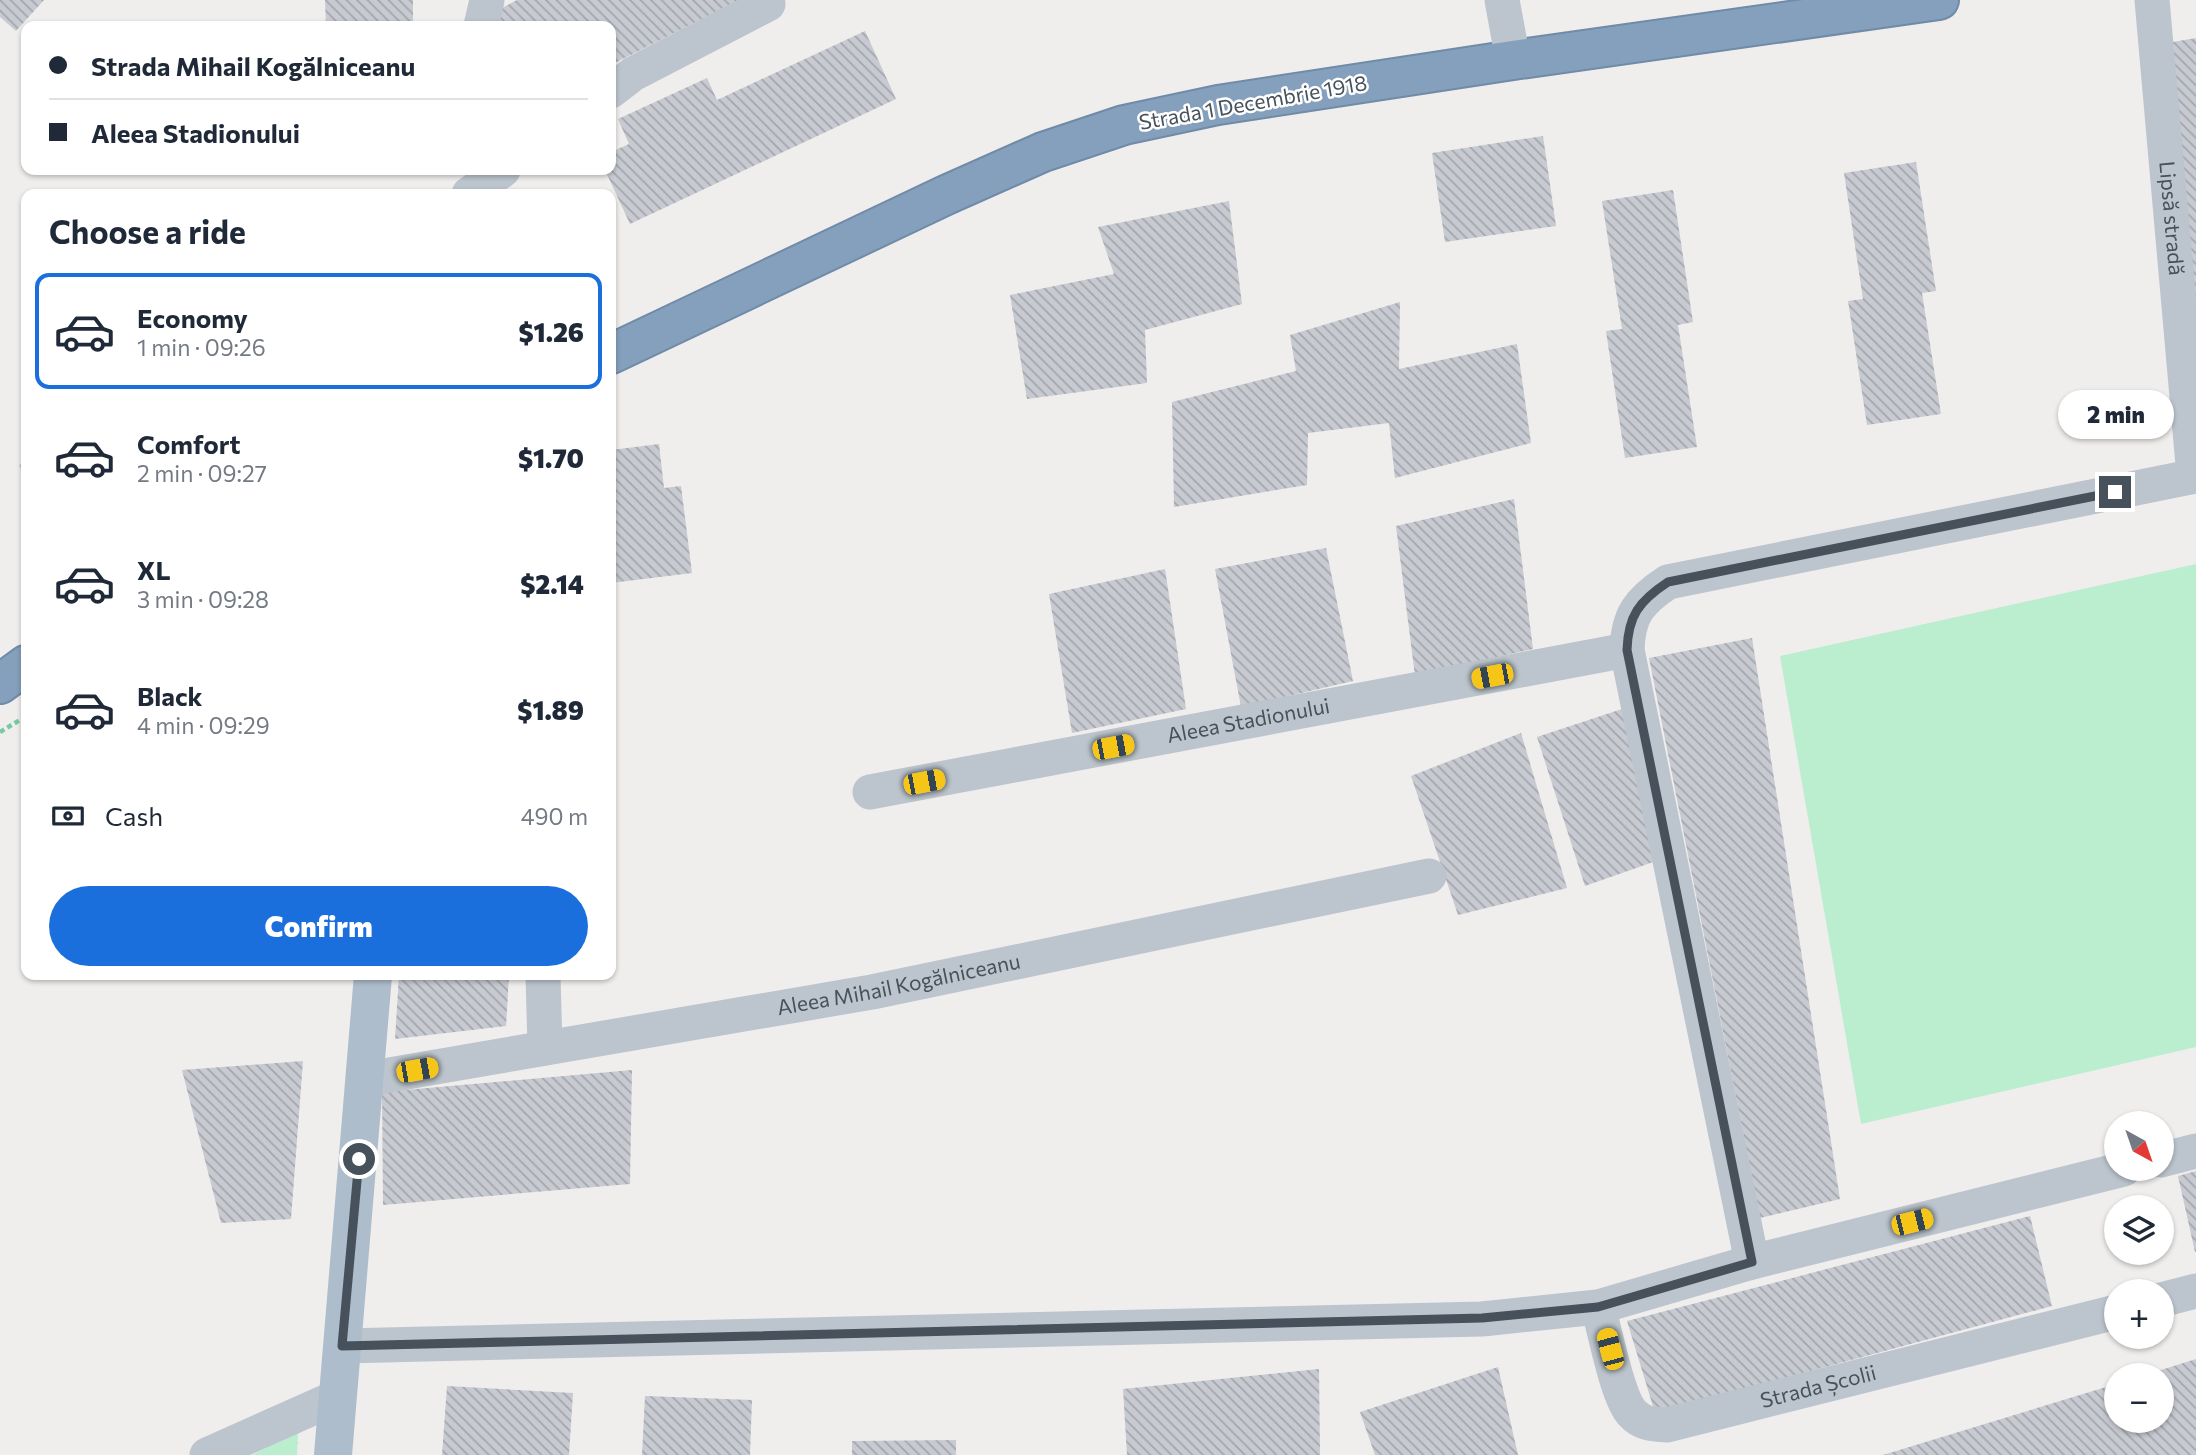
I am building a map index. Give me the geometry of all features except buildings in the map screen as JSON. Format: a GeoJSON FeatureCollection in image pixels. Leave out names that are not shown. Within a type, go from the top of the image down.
{"type":"FeatureCollection","features":[{"type":"Feature","properties":{"kind":"highway","name":"Strada 1 Decembrie 1918"},"geometry":{"type":"LineString","coordinates":[[616,352],[946,195],[1043,152],[1124,125],[1218,105],[1939,0]]}},
{"type":"Feature","properties":{"kind":"highway"},"geometry":{"type":"LineString","coordinates":[[0,684],[21,669]]}},
{"type":"Feature","properties":{"kind":"main road"},"geometry":{"type":"LineString","coordinates":[[333,1455],[373,980]]}},
{"type":"Feature","properties":{"kind":"street"},"geometry":{"type":"LineString","coordinates":[[482,21],[487,0]]}},
{"type":"Feature","properties":{"kind":"street"},"geometry":{"type":"LineString","coordinates":[[1502,0],[1513,60]]}},
{"type":"Feature","properties":{"kind":"street","name":"Lipsă stradă"},"geometry":{"type":"LineString","coordinates":[[2152,0],[2195,476]]}},
{"type":"Feature","properties":{"kind":"street"},"geometry":{"type":"LineString","coordinates":[[616,87],[634,74],[768,4]]}},
{"type":"Feature","properties":{"kind":"street"},"geometry":{"type":"LineString","coordinates":[[476,189],[496,175]]}},
{"type":"Feature","properties":{"kind":"street"},"geometry":{"type":"LineString","coordinates":[[1752,1262],[1627,650],[1627,634],[1639,605],[1648,595],[1668,582],[2195,476]]}},
{"type":"Feature","properties":{"kind":"street","name":"Aleea Stadionului"},"geometry":{"type":"LineString","coordinates":[[870,792],[1627,650]]}},
{"type":"Feature","properties":{"kind":"street","name":"Aleea Mihail Kogălniceanu"},"geometry":{"type":"LineString","coordinates":[[366,1079],[872,992],[1429,876]]}},
{"type":"Feature","properties":{"kind":"street"},"geometry":{"type":"LineString","coordinates":[[543,980],[545,1048]]}},
{"type":"Feature","properties":{"kind":"street"},"geometry":{"type":"LineString","coordinates":[[2174,1157],[2196,1151]]}},
{"type":"Feature","properties":{"kind":"street"},"geometry":{"type":"LineString","coordinates":[[342,1346],[1482,1318],[1598,1307],[1752,1262],[2104,1174]]}},
{"type":"Feature","properties":{"kind":"street"},"geometry":{"type":"LineString","coordinates":[[2174,1297],[2196,1292]]}},
{"type":"Feature","properties":{"kind":"street","name":"Strada Școlii"},"geometry":{"type":"LineString","coordinates":[[1598,1307],[1621,1391],[1631,1412],[1647,1424],[1667,1425],[2104,1315]]}},
{"type":"Feature","properties":{"kind":"street"},"geometry":{"type":"LineString","coordinates":[[207,1455],[337,1397]]}},
{"type":"Feature","properties":{"kind":"path"},"geometry":{"type":"LineString","coordinates":[[0,732],[21,718]]}},
{"type":"Feature","properties":{"kind":"green space"},"geometry":{"type":"Polygon","coordinates":[[[2196,564],[2196,1047],[1861,1124],[1780,656],[2196,564]]]}},
{"type":"Feature","properties":{"kind":"green space"},"geometry":{"type":"Polygon","coordinates":[[[298,1431],[297,1455],[252,1455],[298,1431]]]}},
{"type":"Feature","properties":{"kind":"route"},"geometry":{"type":"LineString","coordinates":[[359,1159],[342,1346],[1482,1318],[1598,1307],[1752,1262],[1627,650],[1627,634],[1639,605],[1648,595],[1668,582],[2115,492]]}}]}
